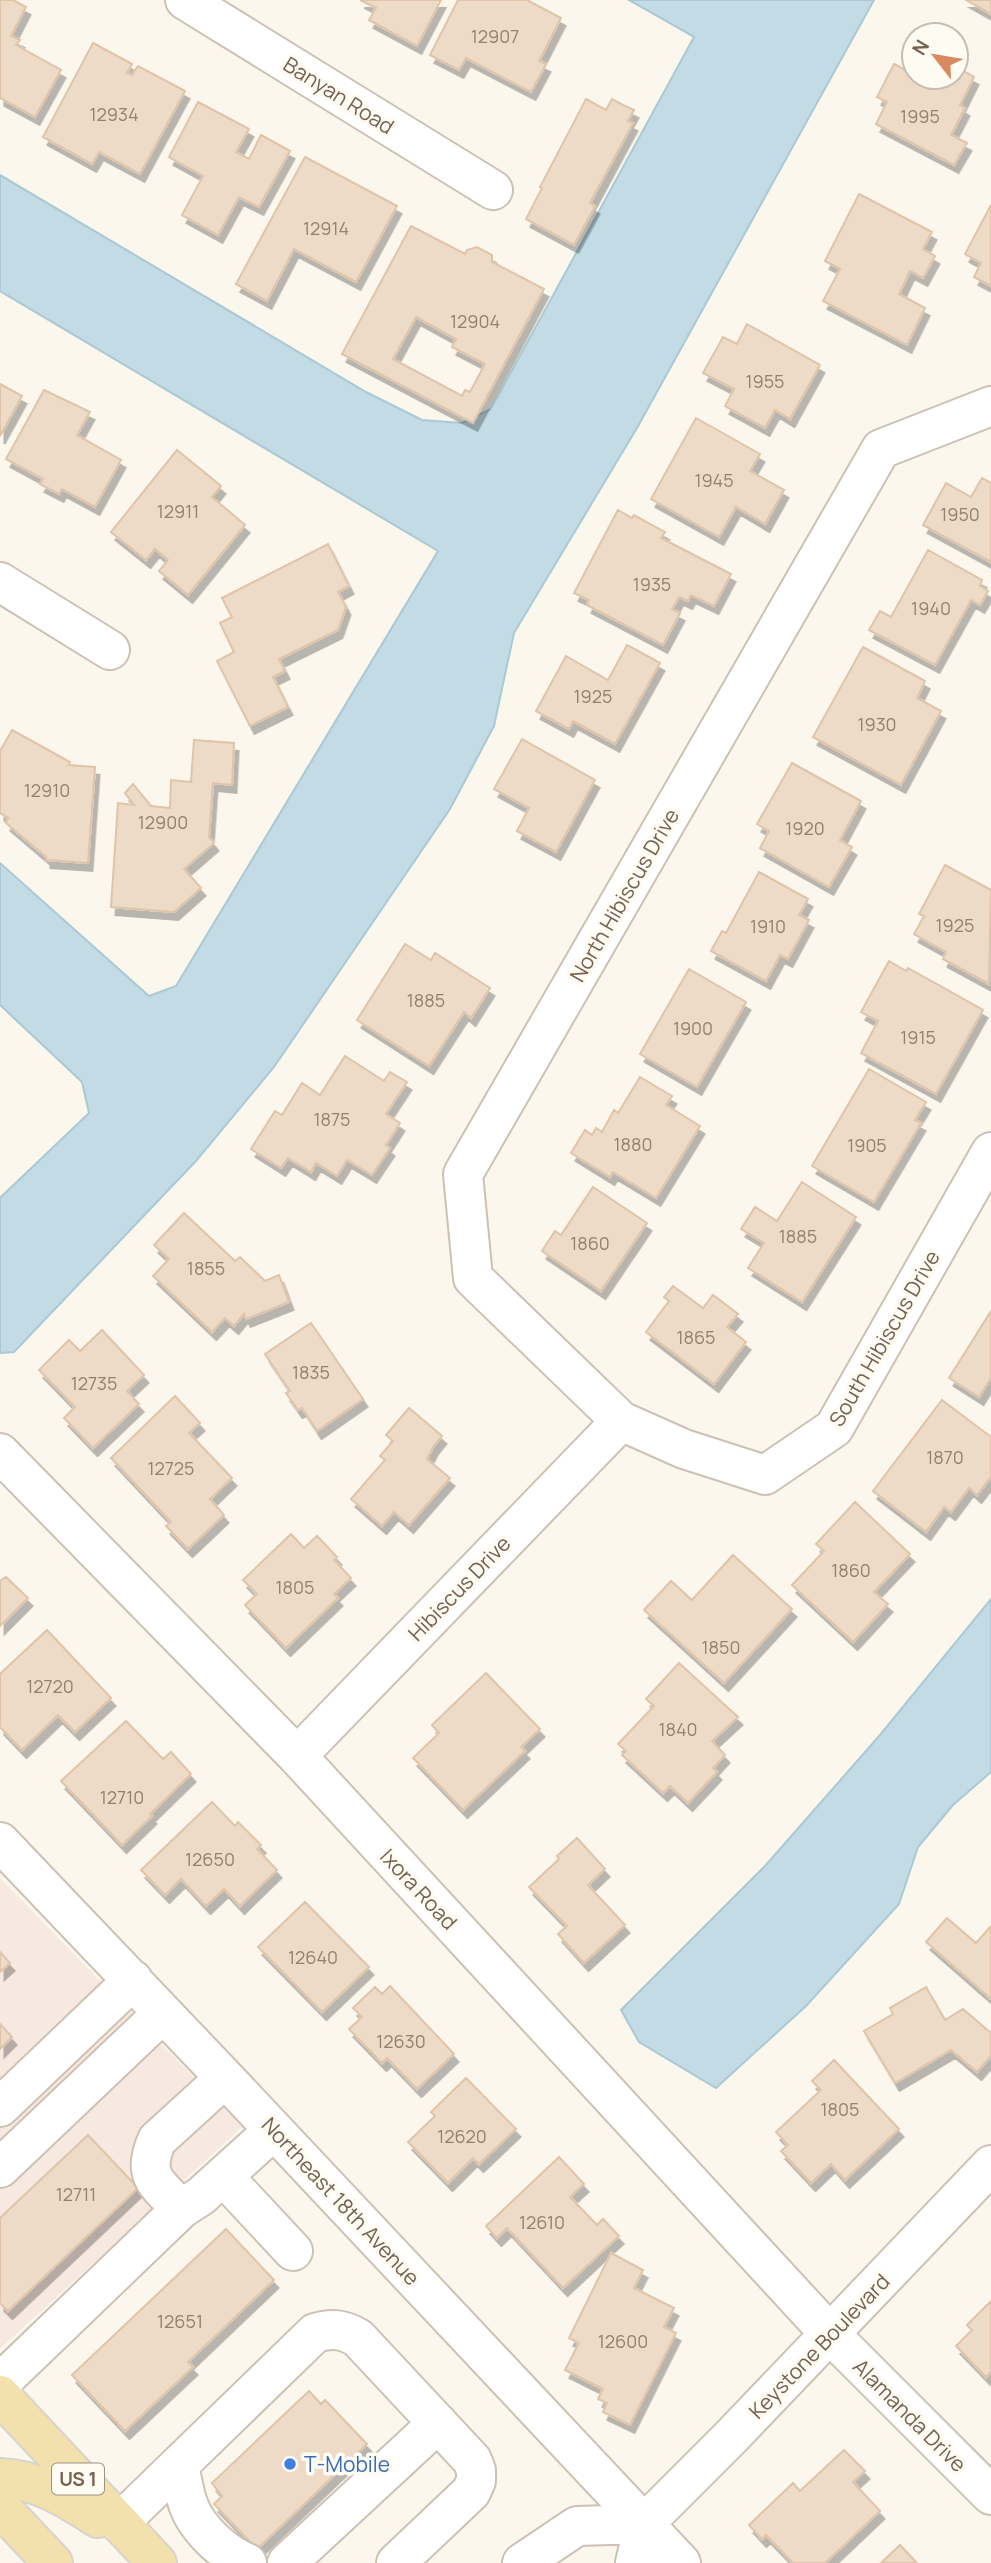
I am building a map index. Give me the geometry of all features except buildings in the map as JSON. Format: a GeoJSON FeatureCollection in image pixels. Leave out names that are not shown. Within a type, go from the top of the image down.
{"type":"FeatureCollection","features":[{"type":"Feature","properties":{"kind":"main road","name":"US 1"},"geometry":{"type":"LineString","coordinates":[[0,2395],[138,2543]]}},
{"type":"Feature","properties":{"kind":"main road"},"geometry":{"type":"LineString","coordinates":[[0,2479],[19,2479],[62,2495],[138,2543]]}},
{"type":"Feature","properties":{"kind":"main road"},"geometry":{"type":"LineString","coordinates":[[0,2507],[53,2563]]}},
{"type":"Feature","properties":{"kind":"street","name":"Banyan Road"},"geometry":{"type":"LineString","coordinates":[[185,0],[493,190]]}},
{"type":"Feature","properties":{"kind":"street","name":"North Hibiscus Drive"},"geometry":{"type":"LineString","coordinates":[[621,1421],[473,1278],[463,1174],[881,449],[991,406]]}},
{"type":"Feature","properties":{"kind":"street"},"geometry":{"type":"LineString","coordinates":[[0,582],[110,650]]}},
{"type":"Feature","properties":{"kind":"street","name":"South Hibiscus Drive"},"geometry":{"type":"LineString","coordinates":[[621,1421],[684,1449],[765,1475],[834,1428],[991,1152]]}},
{"type":"Feature","properties":{"kind":"street","name":"Hibiscus Drive"},"geometry":{"type":"LineString","coordinates":[[297,1756],[621,1421]]}},
{"type":"Feature","properties":{"kind":"street","name":"Ixora Road"},"geometry":{"type":"LineString","coordinates":[[0,1452],[297,1756],[830,2334]]}},
{"type":"Feature","properties":{"kind":"street","name":"Northeast 18th Avenue"},"geometry":{"type":"LineString","coordinates":[[0,1842],[681,2563]]}},
{"type":"Feature","properties":{"kind":"street"},"geometry":{"type":"LineString","coordinates":[[0,2107],[133,1980]]}},
{"type":"Feature","properties":{"kind":"street"},"geometry":{"type":"LineString","coordinates":[[0,2168],[163,2012]]}},
{"type":"Feature","properties":{"kind":"street"},"geometry":{"type":"LineString","coordinates":[[181,2209],[151,2178],[152,2151],[157,2140],[225,2078]]}},
{"type":"Feature","properties":{"kind":"street"},"geometry":{"type":"LineString","coordinates":[[0,2383],[181,2209],[224,2177],[274,2130]]}},
{"type":"Feature","properties":{"kind":"street","name":"Keystone Boulevard"},"geometry":{"type":"LineString","coordinates":[[644,2524],[732,2436],[991,2165]]}},
{"type":"Feature","properties":{"kind":"street"},"geometry":{"type":"LineString","coordinates":[[224,2177],[293,2251]]}},
{"type":"Feature","properties":{"kind":"street"},"geometry":{"type":"LineString","coordinates":[[138,2543],[179,2466],[315,2333],[330,2329],[345,2330],[358,2338],[438,2423],[472,2460],[476,2470],[476,2481],[471,2492],[396,2563]]}},
{"type":"Feature","properties":{"kind":"street","name":"Alamanda Drive"},"geometry":{"type":"LineString","coordinates":[[830,2334],[991,2495]]}},
{"type":"Feature","properties":{"kind":"street"},"geometry":{"type":"LineString","coordinates":[[287,2563],[438,2423]]}},
{"type":"Feature","properties":{"kind":"street"},"geometry":{"type":"LineString","coordinates":[[179,2466],[189,2506],[197,2520],[221,2548],[232,2557],[247,2563]]}},
{"type":"Feature","properties":{"kind":"street"},"geometry":{"type":"LineString","coordinates":[[522,2563],[577,2526],[644,2524],[635,2563]]}},
{"type":"Feature","properties":{"kind":"shaded area"},"geometry":{"type":"Polygon","coordinates":[[[0,1878],[242,2127],[1,2348],[0,2347],[0,1878]]]}},
{"type":"Feature","properties":{"kind":"water"},"geometry":{"type":"Polygon","coordinates":[[[629,0],[874,0],[637,428],[514,633],[494,726],[450,809],[274,1067],[196,1161],[14,1352],[0,1353],[0,1198],[89,1113],[82,1082],[0,1005],[0,863],[149,996],[176,986],[438,551],[0,291],[0,175],[366,392],[422,420],[462,423],[491,409],[694,37],[629,0]]]}},
{"type":"Feature","properties":{"kind":"water"},"geometry":{"type":"Polygon","coordinates":[[[991,1599],[991,1772],[953,1805],[918,1847],[899,1904],[806,2006],[716,2088],[639,2042],[621,2010],[765,1866],[880,1735],[991,1599]]]}},
{"type":"Feature","properties":{"kind":"place","name":"T-Mobile"},"geometry":{"type":"Point","coordinates":[290,2464]}}]}
